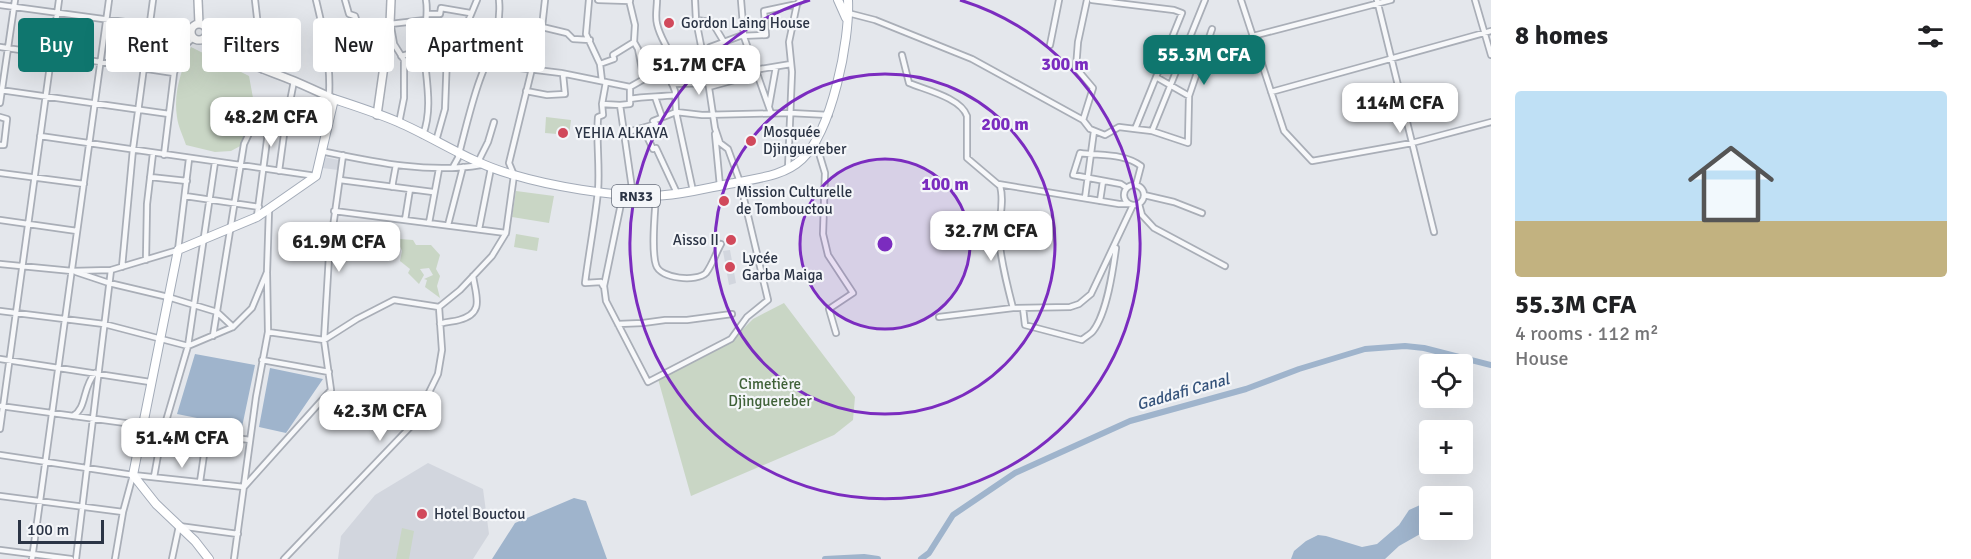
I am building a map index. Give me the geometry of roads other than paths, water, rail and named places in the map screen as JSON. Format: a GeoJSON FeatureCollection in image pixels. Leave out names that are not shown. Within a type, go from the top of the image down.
{"type":"FeatureCollection","features":[{"type":"Feature","properties":{"kind":"main road"},"geometry":{"type":"LineString","coordinates":[[838,0],[848,17]]}},
{"type":"Feature","properties":{"kind":"main road","name":"RN33"},"geometry":{"type":"LineString","coordinates":[[331,98],[399,123],[484,165],[514,176],[633,195],[677,193],[720,186],[766,177],[788,169],[816,143],[829,115],[838,79],[848,17],[848,0]]}},
{"type":"Feature","properties":{"kind":"main road"},"geometry":{"type":"LineString","coordinates":[[209,559],[156,504],[133,475],[178,250],[257,217],[316,176],[331,98]]}},
{"type":"Feature","properties":{"kind":"street"},"geometry":{"type":"LineString","coordinates":[[0,103],[15,0]]}},
{"type":"Feature","properties":{"kind":"street"},"geometry":{"type":"LineString","coordinates":[[56,18],[59,0]]}},
{"type":"Feature","properties":{"kind":"street"},"geometry":{"type":"LineString","coordinates":[[106,18],[109,0]]}},
{"type":"Feature","properties":{"kind":"street"},"geometry":{"type":"LineString","coordinates":[[151,18],[153,0]]}},
{"type":"Feature","properties":{"kind":"street"},"geometry":{"type":"LineString","coordinates":[[198,0],[199,24]]}},
{"type":"Feature","properties":{"kind":"street"},"geometry":{"type":"LineString","coordinates":[[255,0],[257,18]]}},
{"type":"Feature","properties":{"kind":"street"},"geometry":{"type":"LineString","coordinates":[[269,72],[331,98],[326,40],[316,0]]}},
{"type":"Feature","properties":{"kind":"street"},"geometry":{"type":"LineString","coordinates":[[345,0],[349,14],[356,18]]}},
{"type":"Feature","properties":{"kind":"street"},"geometry":{"type":"LineString","coordinates":[[390,0],[390,18]]}},
{"type":"Feature","properties":{"kind":"street"},"geometry":{"type":"LineString","coordinates":[[426,0],[428,14],[426,18]]}},
{"type":"Feature","properties":{"kind":"street"},"geometry":{"type":"LineString","coordinates":[[428,14],[440,14],[440,0]]}},
{"type":"Feature","properties":{"kind":"street"},"geometry":{"type":"LineString","coordinates":[[468,18],[477,0]]}},
{"type":"Feature","properties":{"kind":"street"},"geometry":{"type":"LineString","coordinates":[[499,0],[499,18]]}},
{"type":"Feature","properties":{"kind":"street"},"geometry":{"type":"LineString","coordinates":[[543,18],[545,0]]}},
{"type":"Feature","properties":{"kind":"street"},"geometry":{"type":"LineString","coordinates":[[589,0],[586,34],[600,64],[604,81],[603,115],[598,117],[596,132],[598,191],[585,283],[601,282],[603,286]]}},
{"type":"Feature","properties":{"kind":"street"},"geometry":{"type":"LineString","coordinates":[[598,0],[604,2],[629,0],[635,25],[634,42],[638,49],[644,79]]}},
{"type":"Feature","properties":{"kind":"street"},"geometry":{"type":"LineString","coordinates":[[657,0],[656,24],[673,62],[671,81],[693,190]]}},
{"type":"Feature","properties":{"kind":"street"},"geometry":{"type":"LineString","coordinates":[[694,0],[702,59],[709,85],[720,186]]}},
{"type":"Feature","properties":{"kind":"street"},"geometry":{"type":"LineString","coordinates":[[741,0],[744,35],[754,70],[771,113]]}},
{"type":"Feature","properties":{"kind":"street"},"geometry":{"type":"LineString","coordinates":[[1050,45],[1059,0]]}},
{"type":"Feature","properties":{"kind":"street"},"geometry":{"type":"LineString","coordinates":[[1083,120],[1093,88],[1076,68],[1078,42],[1087,0]]}},
{"type":"Feature","properties":{"kind":"street"},"geometry":{"type":"LineString","coordinates":[[1092,0],[1174,10],[1182,13],[1135,129]]}},
{"type":"Feature","properties":{"kind":"street"},"geometry":{"type":"LineString","coordinates":[[1152,131],[1205,0]]}},
{"type":"Feature","properties":{"kind":"street"},"geometry":{"type":"LineString","coordinates":[[1242,0],[1284,131],[1312,161],[1412,143],[1491,122]]}},
{"type":"Feature","properties":{"kind":"street"},"geometry":{"type":"LineString","coordinates":[[1253,36],[1391,0]]}},
{"type":"Feature","properties":{"kind":"street"},"geometry":{"type":"LineString","coordinates":[[1475,0],[1491,55]]}},
{"type":"Feature","properties":{"kind":"street"},"geometry":{"type":"LineString","coordinates":[[671,81],[687,77],[709,49],[744,35],[766,35],[764,11],[799,2],[789,42],[791,64],[788,169]]}},
{"type":"Feature","properties":{"kind":"street"},"geometry":{"type":"LineString","coordinates":[[1378,2],[1434,232]]}},
{"type":"Feature","properties":{"kind":"street"},"geometry":{"type":"LineString","coordinates":[[0,5],[106,20],[32,556]]}},
{"type":"Feature","properties":{"kind":"street"},"geometry":{"type":"LineString","coordinates":[[441,8],[470,13]]}},
{"type":"Feature","properties":{"kind":"street"},"geometry":{"type":"LineString","coordinates":[[848,17],[875,20],[972,59],[1083,120],[1094,131],[1105,135],[1119,127],[1152,131],[1188,143],[1189,96],[1212,29]]}},
{"type":"Feature","properties":{"kind":"street"},"geometry":{"type":"LineString","coordinates":[[696,20],[712,22],[724,42]]}},
{"type":"Feature","properties":{"kind":"street"},"geometry":{"type":"LineString","coordinates":[[164,155],[174,73],[182,48],[192,34],[193,26],[199,24],[202,26]]}},
{"type":"Feature","properties":{"kind":"street"},"geometry":{"type":"LineString","coordinates":[[545,28],[567,33],[573,39],[590,40]]}},
{"type":"Feature","properties":{"kind":"street"},"geometry":{"type":"LineString","coordinates":[[1271,92],[1491,32]]}},
{"type":"Feature","properties":{"kind":"street"},"geometry":{"type":"LineString","coordinates":[[192,34],[199,40],[202,39]]}},
{"type":"Feature","properties":{"kind":"street"},"geometry":{"type":"LineString","coordinates":[[600,64],[614,59],[613,55],[634,42]]}},
{"type":"Feature","properties":{"kind":"street"},"geometry":{"type":"LineString","coordinates":[[394,44],[404,60],[404,98],[399,123]]}},
{"type":"Feature","properties":{"kind":"street"},"geometry":{"type":"LineString","coordinates":[[0,47],[18,49]]}},
{"type":"Feature","properties":{"kind":"street"},"geometry":{"type":"LineString","coordinates":[[401,56],[406,55]]}},
{"type":"Feature","properties":{"kind":"street"},"geometry":{"type":"LineString","coordinates":[[902,55],[909,83],[957,102],[965,110],[967,158],[998,184],[1002,191],[999,236],[1002,263],[1013,308]]}},
{"type":"Feature","properties":{"kind":"street"},"geometry":{"type":"LineString","coordinates":[[673,62],[702,59]]}},
{"type":"Feature","properties":{"kind":"street"},"geometry":{"type":"LineString","coordinates":[[94,60],[106,62]]}},
{"type":"Feature","properties":{"kind":"street"},"geometry":{"type":"LineString","coordinates":[[754,70],[791,64]]}},
{"type":"Feature","properties":{"kind":"street"},"geometry":{"type":"LineString","coordinates":[[769,107],[776,67]]}},
{"type":"Feature","properties":{"kind":"street"},"geometry":{"type":"LineString","coordinates":[[0,429],[49,72]]}},
{"type":"Feature","properties":{"kind":"street"},"geometry":{"type":"LineString","coordinates":[[122,267],[133,149],[143,72]]}},
{"type":"Feature","properties":{"kind":"street"},"geometry":{"type":"LineString","coordinates":[[168,72],[174,73]]}},
{"type":"Feature","properties":{"kind":"street"},"geometry":{"type":"LineString","coordinates":[[377,115],[383,72]]}},
{"type":"Feature","properties":{"kind":"street"},"geometry":{"type":"LineString","coordinates":[[423,135],[429,108],[426,72]]}},
{"type":"Feature","properties":{"kind":"street"},"geometry":{"type":"LineString","coordinates":[[436,142],[445,109],[446,72]]}},
{"type":"Feature","properties":{"kind":"street"},"geometry":{"type":"LineString","coordinates":[[453,167],[483,72]]}},
{"type":"Feature","properties":{"kind":"street"},"geometry":{"type":"LineString","coordinates":[[439,307],[492,256],[506,233],[514,176],[509,163],[531,72]]}},
{"type":"Feature","properties":{"kind":"street"},"geometry":{"type":"LineString","coordinates":[[545,72],[630,87],[644,79],[709,85],[742,78]]}},
{"type":"Feature","properties":{"kind":"street"},"geometry":{"type":"LineString","coordinates":[[526,91],[547,95],[565,94],[563,74]]}},
{"type":"Feature","properties":{"kind":"street"},"geometry":{"type":"LineString","coordinates":[[1156,77],[1189,96]]}},
{"type":"Feature","properties":{"kind":"street"},"geometry":{"type":"LineString","coordinates":[[279,171],[294,81]]}},
{"type":"Feature","properties":{"kind":"street"},"geometry":{"type":"LineString","coordinates":[[602,104],[630,104],[630,87]]}},
{"type":"Feature","properties":{"kind":"street"},"geometry":{"type":"LineString","coordinates":[[1,90],[169,114]]}},
{"type":"Feature","properties":{"kind":"street"},"geometry":{"type":"LineString","coordinates":[[630,99],[675,95]]}},
{"type":"Feature","properties":{"kind":"street"},"geometry":{"type":"LineString","coordinates":[[655,97],[662,117]]}},
{"type":"Feature","properties":{"kind":"street"},"geometry":{"type":"LineString","coordinates":[[620,105],[633,195]]}},
{"type":"Feature","properties":{"kind":"street"},"geometry":{"type":"LineString","coordinates":[[624,133],[656,124],[654,120],[676,112],[713,117],[771,113],[829,115]]}},
{"type":"Feature","properties":{"kind":"street"},"geometry":{"type":"LineString","coordinates":[[0,117],[7,119],[4,145],[0,145]]}},
{"type":"Feature","properties":{"kind":"street"},"geometry":{"type":"LineString","coordinates":[[623,194],[603,286],[606,301],[648,382],[732,339],[747,317],[768,300],[740,182],[728,149],[720,143],[713,117]]}},
{"type":"Feature","properties":{"kind":"street"},"geometry":{"type":"LineString","coordinates":[[479,229],[486,147],[494,122]]}},
{"type":"Feature","properties":{"kind":"street"},"geometry":{"type":"LineString","coordinates":[[213,336],[244,144],[254,123],[285,127]]}},
{"type":"Feature","properties":{"kind":"street"},"geometry":{"type":"LineString","coordinates":[[257,217],[269,125]]}},
{"type":"Feature","properties":{"kind":"street"},"geometry":{"type":"LineString","coordinates":[[643,128],[652,149],[656,148],[677,193]]}},
{"type":"Feature","properties":{"kind":"street"},"geometry":{"type":"LineString","coordinates":[[1085,198],[1094,131]]}},
{"type":"Feature","properties":{"kind":"street"},"geometry":{"type":"LineString","coordinates":[[40,136],[316,176]]}},
{"type":"Feature","properties":{"kind":"street"},"geometry":{"type":"LineString","coordinates":[[816,143],[825,173],[823,234],[828,255],[853,293],[829,309],[836,333]]}},
{"type":"Feature","properties":{"kind":"street"},"geometry":{"type":"LineString","coordinates":[[321,151],[396,165],[439,169],[484,165]]}},
{"type":"Feature","properties":{"kind":"street"},"geometry":{"type":"LineString","coordinates":[[146,260],[147,204],[153,153]]}},
{"type":"Feature","properties":{"kind":"street"},"geometry":{"type":"LineString","coordinates":[[1127,188],[1121,184],[1073,176],[1080,153],[1127,158],[1137,162],[1141,166],[1136,185]]}},
{"type":"Feature","properties":{"kind":"street"},"geometry":{"type":"LineString","coordinates":[[244,487],[331,390],[324,340],[328,256],[343,155]]}},
{"type":"Feature","properties":{"kind":"street"},"geometry":{"type":"LineString","coordinates":[[0,264],[72,271],[111,270],[178,250],[189,159]]}},
{"type":"Feature","properties":{"kind":"street"},"geometry":{"type":"LineString","coordinates":[[154,477],[161,438],[189,346],[215,162]]}},
{"type":"Feature","properties":{"kind":"street"},"geometry":{"type":"LineString","coordinates":[[392,187],[396,165]]}},
{"type":"Feature","properties":{"kind":"street"},"geometry":{"type":"LineString","coordinates":[[448,225],[463,167]]}},
{"type":"Feature","properties":{"kind":"street"},"geometry":{"type":"LineString","coordinates":[[429,223],[439,169]]}},
{"type":"Feature","properties":{"kind":"street"},"geometry":{"type":"LineString","coordinates":[[0,173],[84,184]]}},
{"type":"Feature","properties":{"kind":"street"},"geometry":{"type":"LineString","coordinates":[[150,177],[187,181]]}},
{"type":"Feature","properties":{"kind":"street"},"geometry":{"type":"LineString","coordinates":[[340,180],[433,192]]}},
{"type":"Feature","properties":{"kind":"street"},"geometry":{"type":"LineString","coordinates":[[1100,201],[1103,181]]}},
{"type":"Feature","properties":{"kind":"street"},"geometry":{"type":"LineString","coordinates":[[998,184],[1100,201],[1139,204]]}},
{"type":"Feature","properties":{"kind":"street"},"geometry":{"type":"LineString","coordinates":[[1127,188],[1136,185]]}},
{"type":"Feature","properties":{"kind":"street"},"geometry":{"type":"LineString","coordinates":[[1136,185],[1142,189],[1144,195],[1139,204],[1142,216],[1154,228],[1226,266]]}},
{"type":"Feature","properties":{"kind":"street"},"geometry":{"type":"LineString","coordinates":[[1127,188],[1124,197],[1131,204]]}},
{"type":"Feature","properties":{"kind":"street"},"geometry":{"type":"LineString","coordinates":[[405,220],[410,189]]}},
{"type":"Feature","properties":{"kind":"street"},"geometry":{"type":"LineString","coordinates":[[656,195],[654,255],[660,272],[669,276],[698,277],[705,273],[721,244]]}},
{"type":"Feature","properties":{"kind":"street"},"geometry":{"type":"LineString","coordinates":[[1144,195],[1174,202],[1202,213]]}},
{"type":"Feature","properties":{"kind":"street"},"geometry":{"type":"LineString","coordinates":[[185,196],[259,207]]}},
{"type":"Feature","properties":{"kind":"street"},"geometry":{"type":"LineString","coordinates":[[939,317],[1013,308],[1060,305],[1070,307],[1079,304],[1092,294],[1117,242],[1131,204]]}},
{"type":"Feature","properties":{"kind":"street"},"geometry":{"type":"LineString","coordinates":[[234,559],[267,332],[269,210]]}},
{"type":"Feature","properties":{"kind":"street"},"geometry":{"type":"LineString","coordinates":[[334,211],[506,233]]}},
{"type":"Feature","properties":{"kind":"street"},"geometry":{"type":"LineString","coordinates":[[0,220],[77,231]]}},
{"type":"Feature","properties":{"kind":"street"},"geometry":{"type":"LineString","coordinates":[[1023,308],[1025,325],[1082,340],[1093,331],[1104,309],[1113,275],[1117,242]]}},
{"type":"Feature","properties":{"kind":"street"},"geometry":{"type":"LineString","coordinates":[[76,559],[94,419],[96,373],[111,270]]}},
{"type":"Feature","properties":{"kind":"street"},"geometry":{"type":"LineString","coordinates":[[72,271],[109,284],[168,297],[217,312],[233,327]]}},
{"type":"Feature","properties":{"kind":"street"},"geometry":{"type":"LineString","coordinates":[[0,311],[104,324],[189,346],[233,327],[252,308],[267,272]]}},
{"type":"Feature","properties":{"kind":"street"},"geometry":{"type":"LineString","coordinates":[[440,324],[458,321],[475,312],[477,305],[473,276]]}},
{"type":"Feature","properties":{"kind":"street"},"geometry":{"type":"LineString","coordinates":[[267,332],[324,340],[357,319],[394,300],[439,307]]}},
{"type":"Feature","properties":{"kind":"street"},"geometry":{"type":"LineString","coordinates":[[284,559],[414,423],[438,374],[442,350],[439,307]]}},
{"type":"Feature","properties":{"kind":"street"},"geometry":{"type":"LineString","coordinates":[[618,324],[687,320],[732,314]]}},
{"type":"Feature","properties":{"kind":"street"},"geometry":{"type":"LineString","coordinates":[[0,359],[150,382]]}},
{"type":"Feature","properties":{"kind":"street"},"geometry":{"type":"LineString","coordinates":[[262,360],[329,372]]}},
{"type":"Feature","properties":{"kind":"street"},"geometry":{"type":"LineString","coordinates":[[73,416],[81,408],[86,386],[96,373]]}},
{"type":"Feature","properties":{"kind":"street"},"geometry":{"type":"LineString","coordinates":[[2,406],[250,440]]}},
{"type":"Feature","properties":{"kind":"street"},"geometry":{"type":"LineString","coordinates":[[200,482],[207,434]]}},
{"type":"Feature","properties":{"kind":"street"},"geometry":{"type":"LineString","coordinates":[[0,455],[46,460],[133,475],[244,487]]}},
{"type":"Feature","properties":{"kind":"street"},"geometry":{"type":"LineString","coordinates":[[115,559],[123,512],[133,475]]}},
{"type":"Feature","properties":{"kind":"street"},"geometry":{"type":"LineString","coordinates":[[0,496],[123,512]]}},
{"type":"Feature","properties":{"kind":"street"},"geometry":{"type":"LineString","coordinates":[[172,559],[179,526],[238,534]]}},
{"type":"Feature","properties":{"kind":"street"},"geometry":{"type":"LineString","coordinates":[[0,550],[32,556],[71,559]]}},
{"type":"Feature","properties":{"kind":"water"},"geometry":{"type":"Polygon","coordinates":[[[195,354],[255,365],[242,427],[177,414],[195,354]]]}},
{"type":"Feature","properties":{"kind":"water"},"geometry":{"type":"Polygon","coordinates":[[[270,368],[323,379],[286,433],[259,427],[270,368]]]}},
{"type":"Feature","properties":{"kind":"water"},"geometry":{"type":"Polygon","coordinates":[[[574,498],[586,501],[607,559],[492,559],[515,523],[574,498]]]}},
{"type":"Feature","properties":{"kind":"water"},"geometry":{"type":"Polygon","coordinates":[[[1419,506],[1419,535],[1399,546],[1385,559],[1291,559],[1294,551],[1318,535],[1362,547],[1377,544],[1399,525],[1409,510],[1419,506]]]}},
{"type":"Feature","properties":{"kind":"waterway","name":"Gaddafi Canal"},"geometry":{"type":"LineString","coordinates":[[921,559],[929,553],[953,515],[1015,473],[1130,421],[1246,389],[1299,369],[1365,349],[1405,346],[1424,348],[1491,365]]}},
{"type":"Feature","properties":{"kind":"waterway","name":"Gaddafi Canal"},"geometry":{"type":"LineString","coordinates":[[825,559],[864,557],[878,559]]}},
{"type":"Feature","properties":{"kind":"place","name":"Gordon Laing House"},"geometry":{"type":"Point","coordinates":[669,23]}},
{"type":"Feature","properties":{"kind":"place","name":"YEHIA ALKAYA"},"geometry":{"type":"Point","coordinates":[563,133]}},
{"type":"Feature","properties":{"kind":"place","name":"Mosquée Djinguereber"},"geometry":{"type":"Point","coordinates":[751,141]}},
{"type":"Feature","properties":{"kind":"place","name":"Mission Culturelle de Tombouctou"},"geometry":{"type":"Point","coordinates":[724,201]}},
{"type":"Feature","properties":{"kind":"place","name":"Aisso II"},"geometry":{"type":"Point","coordinates":[731,240]}},
{"type":"Feature","properties":{"kind":"place","name":"Lycée Garba Maiga"},"geometry":{"type":"Point","coordinates":[730,267]}},
{"type":"Feature","properties":{"kind":"place","name":"Hotel Bouctou"},"geometry":{"type":"Point","coordinates":[422,514]}},
{"type":"Feature","properties":{"kind":"park label","name":"Cimetière Djinguereber"},"geometry":{"type":"Point","coordinates":[770,392]}}]}
